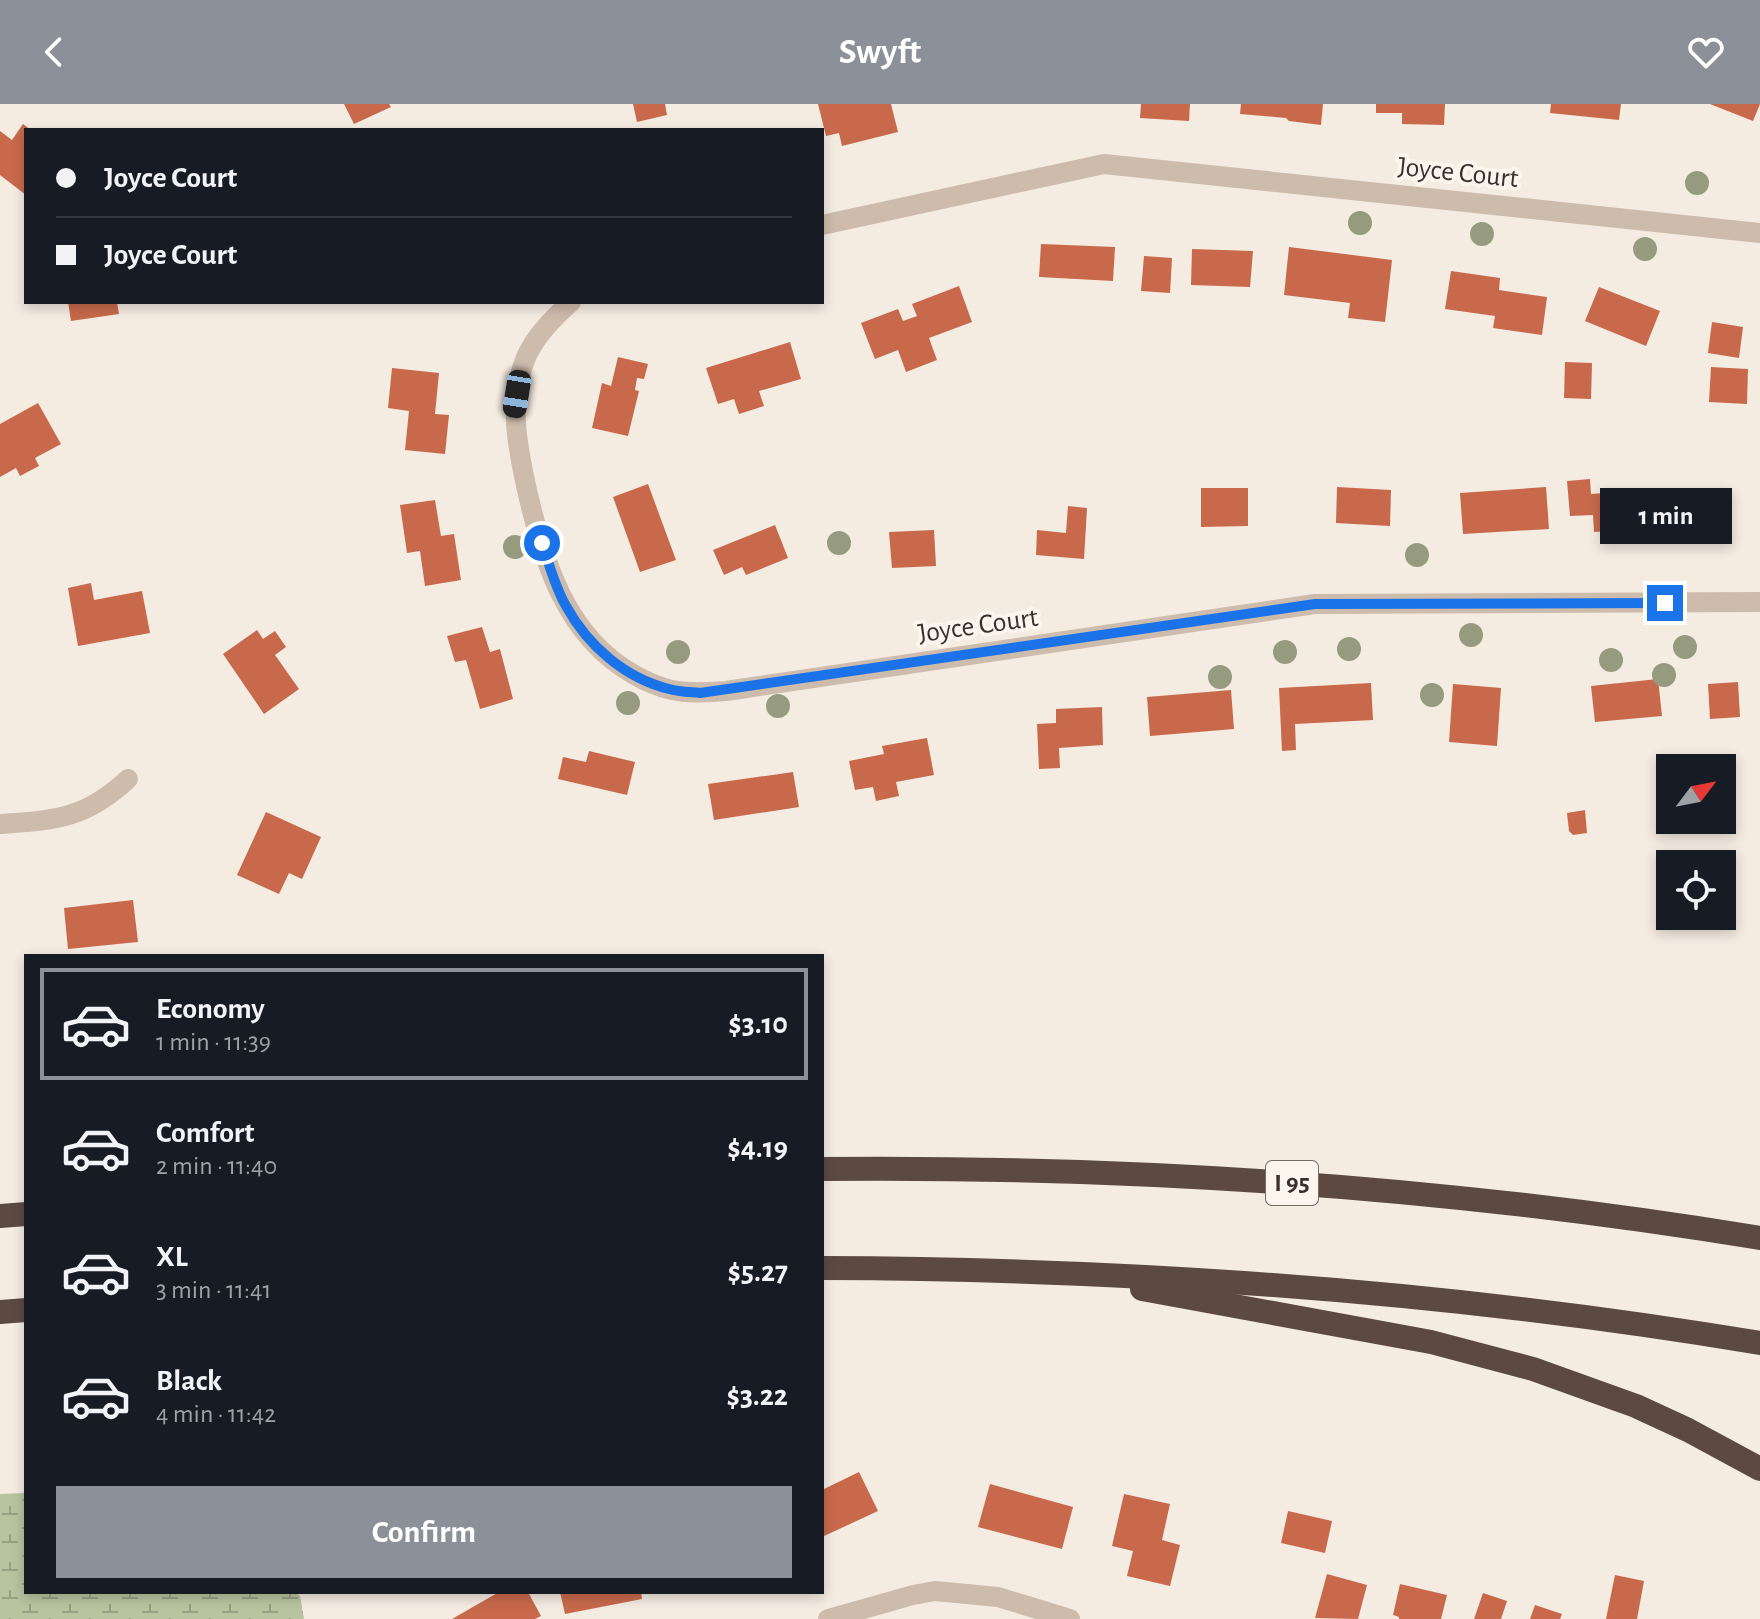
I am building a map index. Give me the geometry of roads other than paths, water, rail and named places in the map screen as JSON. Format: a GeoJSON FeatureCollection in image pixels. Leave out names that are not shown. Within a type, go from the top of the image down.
{"type":"FeatureCollection","features":[{"type":"Feature","properties":{"kind":"highway","name":"I 95"},"geometry":{"type":"LineString","coordinates":[[824,1169],[1047,1171],[1250,1180],[1467,1198],[1760,1238]]}},
{"type":"Feature","properties":{"kind":"highway"},"geometry":{"type":"LineString","coordinates":[[0,1216],[24,1214]]}},
{"type":"Feature","properties":{"kind":"highway"},"geometry":{"type":"LineString","coordinates":[[824,1268],[1045,1271],[1250,1283],[1512,1307],[1760,1343]]}},
{"type":"Feature","properties":{"kind":"highway"},"geometry":{"type":"LineString","coordinates":[[1045,1271],[1431,1342],[1484,1355],[1546,1373],[1636,1406],[1760,1469]]}},
{"type":"Feature","properties":{"kind":"highway"},"geometry":{"type":"LineString","coordinates":[[0,1312],[24,1310]]}},
{"type":"Feature","properties":{"kind":"street","name":"Joyce Court"},"geometry":{"type":"LineString","coordinates":[[824,225],[1104,164],[1760,233]]}},
{"type":"Feature","properties":{"kind":"street","name":"Joyce Court"},"geometry":{"type":"LineString","coordinates":[[569,304],[549,321],[528,353],[518,388],[515,410],[518,449],[534,522],[565,604],[590,640],[625,670],[647,682],[672,690],[700,693],[726,691],[1315,604],[1760,602]]}},
{"type":"Feature","properties":{"kind":"street"},"geometry":{"type":"LineString","coordinates":[[0,824],[53,820],[74,814],[94,806],[128,779]]}},
{"type":"Feature","properties":{"kind":"street"},"geometry":{"type":"LineString","coordinates":[[828,1619],[935,1591],[998,1597],[1070,1619]]}}]}
